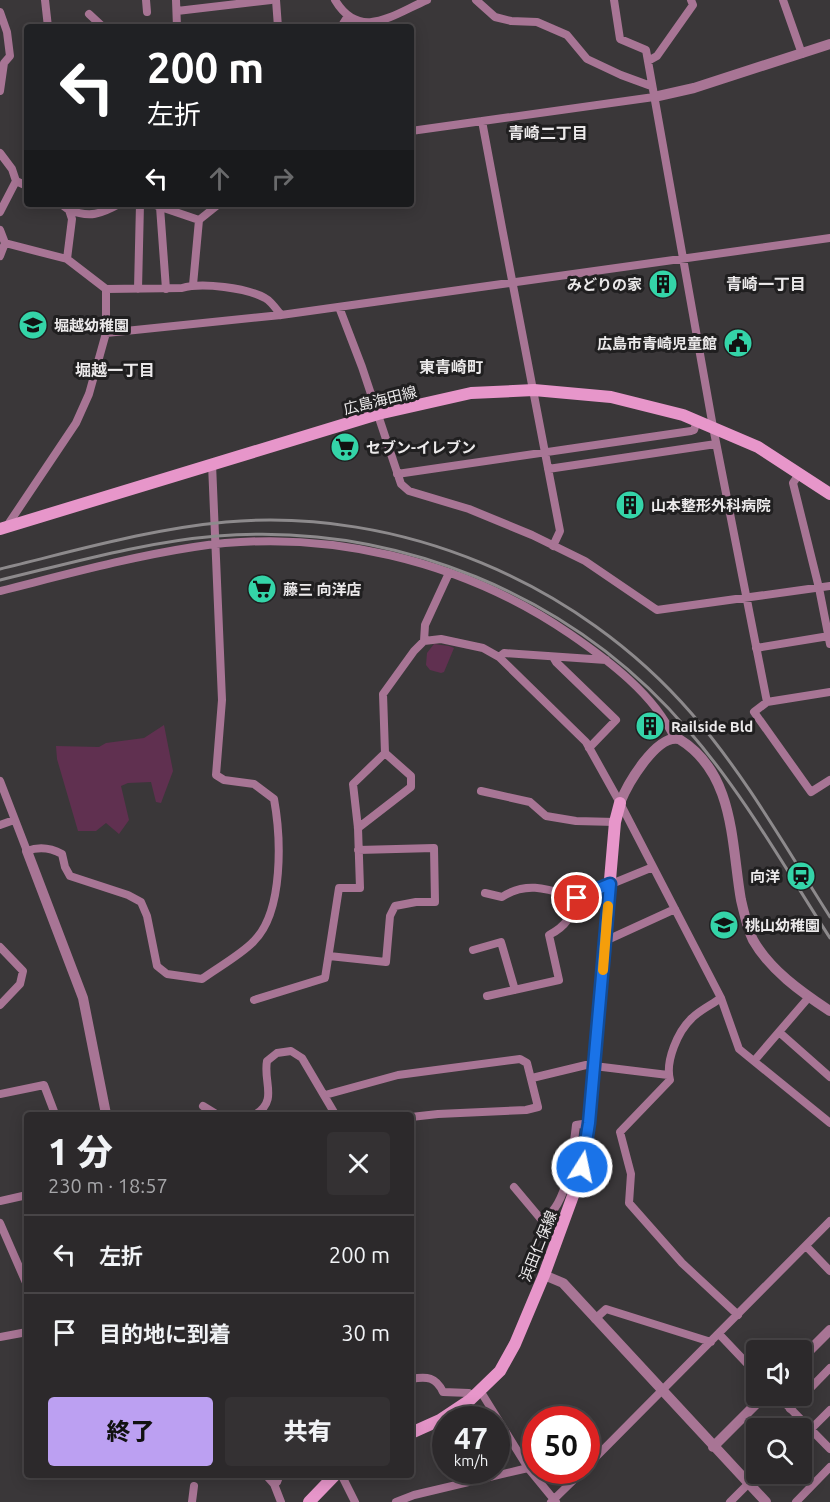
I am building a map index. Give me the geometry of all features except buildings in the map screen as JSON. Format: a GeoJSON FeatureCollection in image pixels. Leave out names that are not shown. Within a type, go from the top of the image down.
{"type":"FeatureCollection","features":[{"type":"Feature","properties":{"kind":"main road","name":"広島海田線"},"geometry":{"type":"LineString","coordinates":[[3,528],[378,414],[471,393],[534,390],[611,397],[697,421],[758,447],[830,494]]}},
{"type":"Feature","properties":{"kind":"main road","name":"浜田仁保線"},"geometry":{"type":"LineString","coordinates":[[414,1432],[440,1420],[478,1394],[500,1371],[508,1358],[544,1275],[578,1182],[589,1123],[615,822],[620,803]]}},
{"type":"Feature","properties":{"kind":"main road"},"geometry":{"type":"LineString","coordinates":[[309,1502],[334,1478]]}},
{"type":"Feature","properties":{"kind":"street"},"geometry":{"type":"LineString","coordinates":[[45,0],[48,24]]}},
{"type":"Feature","properties":{"kind":"street"},"geometry":{"type":"LineString","coordinates":[[146,0],[147,12]]}},
{"type":"Feature","properties":{"kind":"street"},"geometry":{"type":"LineString","coordinates":[[176,0],[177,24]]}},
{"type":"Feature","properties":{"kind":"street"},"geometry":{"type":"LineString","coordinates":[[177,11],[271,0]]}},
{"type":"Feature","properties":{"kind":"street"},"geometry":{"type":"LineString","coordinates":[[276,0],[278,24]]}},
{"type":"Feature","properties":{"kind":"street"},"geometry":{"type":"LineString","coordinates":[[335,0],[348,16],[368,24],[386,20],[427,0]]}},
{"type":"Feature","properties":{"kind":"street"},"geometry":{"type":"LineString","coordinates":[[476,0],[495,17],[511,21],[537,22],[567,35],[587,59],[652,92]]}},
{"type":"Feature","properties":{"kind":"street"},"geometry":{"type":"LineString","coordinates":[[614,0],[620,39],[646,50],[716,444],[767,702]]}},
{"type":"Feature","properties":{"kind":"street"},"geometry":{"type":"LineString","coordinates":[[648,61],[657,57],[693,5],[691,0]]}},
{"type":"Feature","properties":{"kind":"street"},"geometry":{"type":"LineString","coordinates":[[783,0],[802,54]]}},
{"type":"Feature","properties":{"kind":"street"},"geometry":{"type":"LineString","coordinates":[[0,12],[7,32],[10,56],[4,63],[0,91]]}},
{"type":"Feature","properties":{"kind":"street"},"geometry":{"type":"LineString","coordinates":[[89,14],[100,24]]}},
{"type":"Feature","properties":{"kind":"street"},"geometry":{"type":"LineString","coordinates":[[343,24],[348,16]]}},
{"type":"Feature","properties":{"kind":"street"},"geometry":{"type":"LineString","coordinates":[[414,131],[652,92],[694,88],[830,44]]}},
{"type":"Feature","properties":{"kind":"street"},"geometry":{"type":"LineString","coordinates":[[482,121],[560,531],[553,546]]}},
{"type":"Feature","properties":{"kind":"street"},"geometry":{"type":"LineString","coordinates":[[0,153],[12,169],[16,181],[0,212]]}},
{"type":"Feature","properties":{"kind":"street"},"geometry":{"type":"LineString","coordinates":[[16,181],[24,185]]}},
{"type":"Feature","properties":{"kind":"street"},"geometry":{"type":"LineString","coordinates":[[67,259],[72,219],[70,207],[99,214],[113,207]]}},
{"type":"Feature","properties":{"kind":"street"},"geometry":{"type":"LineString","coordinates":[[138,289],[140,207]]}},
{"type":"Feature","properties":{"kind":"street"},"geometry":{"type":"LineString","coordinates":[[156,207],[166,289]]}},
{"type":"Feature","properties":{"kind":"street"},"geometry":{"type":"LineString","coordinates":[[159,207],[199,220]]}},
{"type":"Feature","properties":{"kind":"street"},"geometry":{"type":"LineString","coordinates":[[193,285],[199,220],[215,207]]}},
{"type":"Feature","properties":{"kind":"street"},"geometry":{"type":"LineString","coordinates":[[0,230],[5,243],[0,256]]}},
{"type":"Feature","properties":{"kind":"street"},"geometry":{"type":"LineString","coordinates":[[106,333],[281,315],[830,238]]}},
{"type":"Feature","properties":{"kind":"street"},"geometry":{"type":"LineString","coordinates":[[5,243],[67,259],[106,289],[166,289],[193,285],[238,290],[267,298],[281,315]]}},
{"type":"Feature","properties":{"kind":"street"},"geometry":{"type":"LineString","coordinates":[[3,528],[76,423],[90,394],[106,333],[106,289]]}},
{"type":"Feature","properties":{"kind":"street"},"geometry":{"type":"LineString","coordinates":[[339,307],[401,484],[409,491],[469,509],[585,561],[657,610],[830,586]]}},
{"type":"Feature","properties":{"kind":"street"},"geometry":{"type":"LineString","coordinates":[[398,474],[691,432],[697,421]]}},
{"type":"Feature","properties":{"kind":"street"},"geometry":{"type":"LineString","coordinates":[[548,469],[716,444]]}},
{"type":"Feature","properties":{"kind":"street"},"geometry":{"type":"LineString","coordinates":[[27,851],[37,847],[56,851],[62,854],[70,876],[128,895],[141,902],[147,916],[158,966],[167,974],[202,979],[255,941],[269,919],[278,875],[279,826],[274,799],[254,784],[224,780],[216,775],[222,700],[214,545],[213,464]]}},
{"type":"Feature","properties":{"kind":"street"},"geometry":{"type":"LineString","coordinates":[[756,648],[830,640],[793,483],[799,474]]}},
{"type":"Feature","properties":{"kind":"street"},"geometry":{"type":"LineString","coordinates":[[0,591],[132,558],[214,545],[279,542],[338,546],[396,557],[449,573],[505,596],[577,637],[607,660],[660,712],[674,738],[687,744],[701,756],[721,790],[730,818],[738,882],[752,939],[788,981],[830,1011]]}},
{"type":"Feature","properties":{"kind":"street"},"geometry":{"type":"LineString","coordinates":[[424,641],[425,626],[449,573]]}},
{"type":"Feature","properties":{"kind":"street"},"geometry":{"type":"LineString","coordinates":[[357,828],[411,787],[411,776],[385,753],[383,694],[414,651],[424,641],[441,639],[483,648],[499,657],[586,742],[654,867],[721,998],[739,1049],[830,1124]]}},
{"type":"Feature","properties":{"kind":"street"},"geometry":{"type":"LineString","coordinates":[[499,657],[504,653],[607,660]]}},
{"type":"Feature","properties":{"kind":"street"},"geometry":{"type":"LineString","coordinates":[[553,657],[616,720],[589,748]]}},
{"type":"Feature","properties":{"kind":"street"},"geometry":{"type":"LineString","coordinates":[[830,692],[767,702],[754,712],[811,792],[830,780]]}},
{"type":"Feature","properties":{"kind":"street"},"geometry":{"type":"LineString","coordinates":[[620,803],[645,762],[665,741],[674,738]]}},
{"type":"Feature","properties":{"kind":"street"},"geometry":{"type":"LineString","coordinates":[[254,1000],[325,978],[339,888],[360,888],[353,784],[385,753]]}},
{"type":"Feature","properties":{"kind":"street"},"geometry":{"type":"LineString","coordinates":[[0,781],[83,998],[106,1112]]}},
{"type":"Feature","properties":{"kind":"street"},"geometry":{"type":"LineString","coordinates":[[481,791],[530,802],[546,816],[576,821],[615,822]]}},
{"type":"Feature","properties":{"kind":"street"},"geometry":{"type":"LineString","coordinates":[[0,825],[14,820]]}},
{"type":"Feature","properties":{"kind":"street"},"geometry":{"type":"LineString","coordinates":[[328,956],[386,962],[390,916],[395,906],[416,902],[435,902],[434,848],[358,850]]}},
{"type":"Feature","properties":{"kind":"street"},"geometry":{"type":"LineString","coordinates":[[485,893],[502,897],[512,890],[540,886],[577,898],[654,867]]}},
{"type":"Feature","properties":{"kind":"street"},"geometry":{"type":"LineString","coordinates":[[487,996],[559,980],[549,935],[560,930],[569,921],[577,898]]}},
{"type":"Feature","properties":{"kind":"street"},"geometry":{"type":"LineString","coordinates":[[605,941],[675,909]]}},
{"type":"Feature","properties":{"kind":"street"},"geometry":{"type":"LineString","coordinates":[[473,950],[501,942],[515,990]]}},
{"type":"Feature","properties":{"kind":"street"},"geometry":{"type":"LineString","coordinates":[[0,947],[23,971],[20,984],[0,1005]]}},
{"type":"Feature","properties":{"kind":"street"},"geometry":{"type":"LineString","coordinates":[[754,1061],[809,997]]}},
{"type":"Feature","properties":{"kind":"street"},"geometry":{"type":"LineString","coordinates":[[721,998],[691,1019],[671,1050],[668,1075],[670,1080],[620,1132],[631,1174],[629,1203],[682,1263],[738,1316]]}},
{"type":"Feature","properties":{"kind":"street"},"geometry":{"type":"LineString","coordinates":[[778,1032],[830,1077]]}},
{"type":"Feature","properties":{"kind":"street"},"geometry":{"type":"LineString","coordinates":[[259,1112],[268,1102],[269,1092],[265,1073],[267,1061],[277,1053],[291,1051],[302,1058],[334,1112]]}},
{"type":"Feature","properties":{"kind":"street"},"geometry":{"type":"LineString","coordinates":[[325,1095],[398,1075],[520,1059],[527,1063],[538,1107],[526,1110],[414,1117]]}},
{"type":"Feature","properties":{"kind":"street"},"geometry":{"type":"LineString","coordinates":[[532,1077],[586,1065],[668,1075]]}},
{"type":"Feature","properties":{"kind":"street"},"geometry":{"type":"LineString","coordinates":[[0,1094],[44,1085],[54,1112]]}},
{"type":"Feature","properties":{"kind":"street"},"geometry":{"type":"LineString","coordinates":[[203,1106],[213,1112]]}},
{"type":"Feature","properties":{"kind":"street"},"geometry":{"type":"LineString","coordinates":[[514,1188],[540,1218],[550,1215],[565,1184],[576,1125],[589,1123]]}},
{"type":"Feature","properties":{"kind":"street"},"geometry":{"type":"LineString","coordinates":[[0,1201],[24,1196]]}},
{"type":"Feature","properties":{"kind":"street"},"geometry":{"type":"LineString","coordinates":[[600,1454],[830,1221]]}},
{"type":"Feature","properties":{"kind":"street"},"geometry":{"type":"LineString","coordinates":[[0,1222],[24,1278]]}},
{"type":"Feature","properties":{"kind":"street"},"geometry":{"type":"LineString","coordinates":[[806,1246],[830,1271]]}},
{"type":"Feature","properties":{"kind":"street"},"geometry":{"type":"LineString","coordinates":[[544,1275],[563,1283],[746,1482]]}},
{"type":"Feature","properties":{"kind":"street"},"geometry":{"type":"LineString","coordinates":[[595,1319],[606,1309],[711,1342]]}},
{"type":"Feature","properties":{"kind":"street"},"geometry":{"type":"LineString","coordinates":[[812,1348],[830,1330]]}},
{"type":"Feature","properties":{"kind":"street"},"geometry":{"type":"LineString","coordinates":[[0,1337],[24,1333]]}},
{"type":"Feature","properties":{"kind":"street"},"geometry":{"type":"LineString","coordinates":[[719,1334],[746,1362]]}},
{"type":"Feature","properties":{"kind":"street"},"geometry":{"type":"LineString","coordinates":[[800,1418],[790,1408],[830,1368]]}},
{"type":"Feature","properties":{"kind":"street"},"geometry":{"type":"LineString","coordinates":[[414,1378],[433,1379],[439,1382],[443,1392],[478,1394],[522,1459]]}},
{"type":"Feature","properties":{"kind":"street"},"geometry":{"type":"LineString","coordinates":[[714,1447],[754,1406]]}},
{"type":"Feature","properties":{"kind":"street"},"geometry":{"type":"LineString","coordinates":[[812,1428],[830,1410]]}},
{"type":"Feature","properties":{"kind":"street"},"geometry":{"type":"LineString","coordinates":[[812,1430],[830,1449]]}},
{"type":"Feature","properties":{"kind":"street"},"geometry":{"type":"LineString","coordinates":[[796,1502],[830,1467]]}},
{"type":"Feature","properties":{"kind":"street"},"geometry":{"type":"LineString","coordinates":[[396,1502],[414,1495],[522,1469]]}},
{"type":"Feature","properties":{"kind":"street"},"geometry":{"type":"LineString","coordinates":[[268,1478],[274,1484],[281,1502]]}},
{"type":"Feature","properties":{"kind":"street"},"geometry":{"type":"LineString","coordinates":[[274,1484],[278,1478]]}},
{"type":"Feature","properties":{"kind":"street"},"geometry":{"type":"LineString","coordinates":[[340,1478],[355,1502]]}},
{"type":"Feature","properties":{"kind":"street"},"geometry":{"type":"LineString","coordinates":[[540,1484],[553,1501],[570,1484]]}},
{"type":"Feature","properties":{"kind":"street"},"geometry":{"type":"LineString","coordinates":[[730,1502],[748,1484],[766,1502]]}},
{"type":"Feature","properties":{"kind":"street"},"geometry":{"type":"LineString","coordinates":[[192,1502],[194,1486]]}},
{"type":"Feature","properties":{"kind":"shaded area"},"geometry":{"type":"Polygon","coordinates":[[[434,644],[454,648],[444,672],[441,673],[430,670],[426,665],[427,653],[434,644]]]}},
{"type":"Feature","properties":{"kind":"shaded area"},"geometry":{"type":"Polygon","coordinates":[[[164,725],[173,771],[161,803],[156,802],[151,782],[128,783],[121,786],[129,820],[119,834],[106,823],[96,831],[78,831],[57,759],[56,746],[99,747],[106,743],[144,738],[164,725]]]}},
{"type":"Feature","properties":{"kind":"railway"},"geometry":{"type":"LineString","coordinates":[[0,569],[112,541],[197,525],[291,521],[356,527],[420,541],[482,563],[540,591],[596,626],[646,667],[692,714],[730,762],[830,917]]}},
{"type":"Feature","properties":{"kind":"railway"},"geometry":{"type":"LineString","coordinates":[[0,580],[162,543],[217,536],[284,535],[349,541],[414,555],[476,577],[535,605],[590,640],[642,682],[688,730],[727,779],[763,831],[830,938]]}},
{"type":"Feature","properties":{"kind":"slow traffic"},"geometry":{"type":"LineString","coordinates":[[603,970],[608,906]]}},
{"type":"Feature","properties":{"kind":"place","name":"みどりの家"},"geometry":{"type":"Point","coordinates":[663,284]}},
{"type":"Feature","properties":{"kind":"place","name":"堀越幼稚園"},"geometry":{"type":"Point","coordinates":[33,325]}},
{"type":"Feature","properties":{"kind":"place","name":"広島市青崎児童館"},"geometry":{"type":"Point","coordinates":[738,343]}},
{"type":"Feature","properties":{"kind":"place","name":"セブン-イレブン"},"geometry":{"type":"Point","coordinates":[345,447]}},
{"type":"Feature","properties":{"kind":"place","name":"山本整形外科病院"},"geometry":{"type":"Point","coordinates":[630,505]}},
{"type":"Feature","properties":{"kind":"place","name":"藤三 向洋店"},"geometry":{"type":"Point","coordinates":[262,589]}},
{"type":"Feature","properties":{"kind":"place","name":"Railside Bld"},"geometry":{"type":"Point","coordinates":[650,726]}},
{"type":"Feature","properties":{"kind":"place","name":"向洋"},"geometry":{"type":"Point","coordinates":[801,876]}},
{"type":"Feature","properties":{"kind":"place","name":"桃山幼稚園"},"geometry":{"type":"Point","coordinates":[724,925]}},
{"type":"Feature","properties":{"kind":"district","name":"青崎二丁目"},"geometry":{"type":"Point","coordinates":[548,133]}},
{"type":"Feature","properties":{"kind":"district","name":"青崎一丁目"},"geometry":{"type":"Point","coordinates":[766,284]}},
{"type":"Feature","properties":{"kind":"district","name":"東青崎町"},"geometry":{"type":"Point","coordinates":[451,367]}},
{"type":"Feature","properties":{"kind":"district","name":"堀越一丁目"},"geometry":{"type":"Point","coordinates":[115,370]}},
{"type":"Feature","properties":{"kind":"route"},"geometry":{"type":"LineString","coordinates":[[577,898],[610,884],[589,1123],[582,1167]]}}]}
